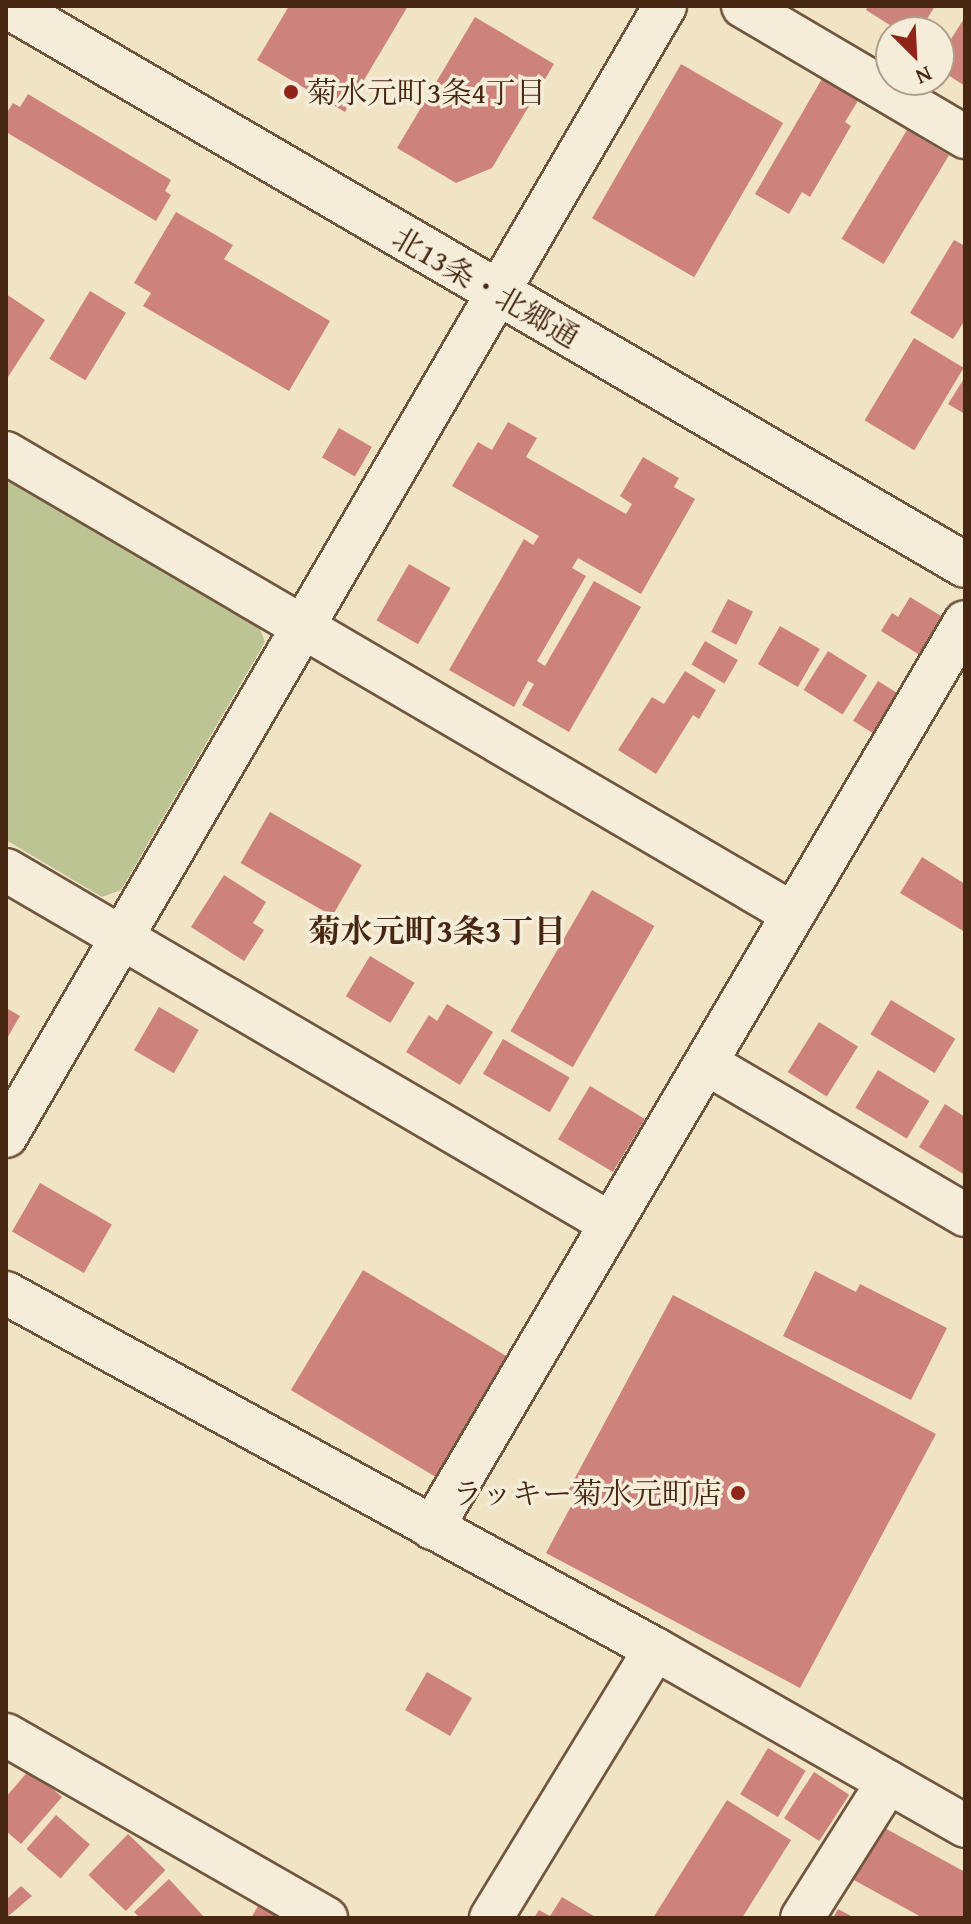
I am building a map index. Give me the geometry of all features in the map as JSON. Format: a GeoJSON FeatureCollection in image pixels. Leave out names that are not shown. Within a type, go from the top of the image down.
{"type":"FeatureCollection","features":[{"type":"Feature","properties":{"kind":"street"},"geometry":{"type":"LineString","coordinates":[[6,1136],[665,6]]}},
{"type":"Feature","properties":{"kind":"street"},"geometry":{"type":"LineString","coordinates":[[743,6],[965,137]]}},
{"type":"Feature","properties":{"kind":"street","name":"北13条・北郷通"},"geometry":{"type":"LineString","coordinates":[[7,7],[965,565]]}},
{"type":"Feature","properties":{"kind":"street"},"geometry":{"type":"LineString","coordinates":[[6,453],[793,914]]}},
{"type":"Feature","properties":{"kind":"street"},"geometry":{"type":"LineString","coordinates":[[432,1528],[965,622]]}},
{"type":"Feature","properties":{"kind":"street"},"geometry":{"type":"LineString","coordinates":[[6,870],[611,1224]]}},
{"type":"Feature","properties":{"kind":"street"},"geometry":{"type":"LineString","coordinates":[[706,1063],[965,1215]]}},
{"type":"Feature","properties":{"kind":"street"},"geometry":{"type":"LineString","coordinates":[[6,1293],[655,1649],[965,1826]]}},
{"type":"Feature","properties":{"kind":"street"},"geometry":{"type":"LineString","coordinates":[[491,1918],[655,1649]]}},
{"type":"Feature","properties":{"kind":"street"},"geometry":{"type":"LineString","coordinates":[[6,1735],[326,1918]]}},
{"type":"Feature","properties":{"kind":"street"},"geometry":{"type":"LineString","coordinates":[[802,1918],[888,1782]]}},
{"type":"Feature","properties":{"kind":"green space"},"geometry":{"type":"Polygon","coordinates":[[[6,478],[259,626],[265,642],[121,890],[102,897],[6,840],[6,478]]]}},
{"type":"Feature","properties":{"kind":"building"},"geometry":{"type":"Polygon","coordinates":[[[289,6],[408,6],[345,112],[257,60],[289,6]]]}},
{"type":"Feature","properties":{"kind":"building"},"geometry":{"type":"Polygon","coordinates":[[[868,6],[935,6],[929,16],[876,16],[866,10],[868,6]]]}},
{"type":"Feature","properties":{"kind":"building"},"geometry":{"type":"Polygon","coordinates":[[[475,17],[554,64],[492,168],[456,183],[397,148],[475,17]]]}},
{"type":"Feature","properties":{"kind":"building"},"geometry":{"type":"Polygon","coordinates":[[[965,17],[965,86],[955,79],[955,33],[965,17]]]}},
{"type":"Feature","properties":{"kind":"building"},"geometry":{"type":"Polygon","coordinates":[[[681,64],[783,123],[694,277],[592,218],[681,64]]]}},
{"type":"Feature","properties":{"kind":"building"},"geometry":{"type":"Polygon","coordinates":[[[823,77],[859,99],[845,122],[851,126],[810,197],[802,192],[789,214],[755,194],[823,77]]]}},
{"type":"Feature","properties":{"kind":"building"},"geometry":{"type":"Polygon","coordinates":[[[28,94],[171,180],[165,191],[171,195],[156,221],[6,132],[6,114],[13,103],[20,107],[28,94]]]}},
{"type":"Feature","properties":{"kind":"building"},"geometry":{"type":"Polygon","coordinates":[[[907,130],[949,155],[884,264],[842,239],[907,130]]]}},
{"type":"Feature","properties":{"kind":"building"},"geometry":{"type":"Polygon","coordinates":[[[176,212],[233,245],[224,259],[330,321],[289,391],[143,306],[151,293],[134,283],[176,212]]]}},
{"type":"Feature","properties":{"kind":"building"},"geometry":{"type":"Polygon","coordinates":[[[954,240],[965,246],[965,320],[953,339],[910,313],[954,240]]]}},
{"type":"Feature","properties":{"kind":"building"},"geometry":{"type":"Polygon","coordinates":[[[90,291],[126,313],[85,380],[49,359],[90,291]]]}},
{"type":"Feature","properties":{"kind":"building"},"geometry":{"type":"Polygon","coordinates":[[[6,294],[45,320],[6,380],[6,294]]]}},
{"type":"Feature","properties":{"kind":"building"},"geometry":{"type":"Polygon","coordinates":[[[914,338],[964,368],[914,450],[865,420],[914,338]]]}},
{"type":"Feature","properties":{"kind":"building"},"geometry":{"type":"Polygon","coordinates":[[[965,377],[965,414],[948,404],[965,377]]]}},
{"type":"Feature","properties":{"kind":"building"},"geometry":{"type":"Polygon","coordinates":[[[508,422],[537,438],[526,457],[626,514],[632,504],[620,496],[643,457],[679,478],[674,487],[695,499],[641,594],[578,558],[572,568],[586,576],[537,661],[545,666],[594,581],[641,607],[569,732],[522,705],[534,684],[528,681],[514,707],[449,670],[524,539],[533,545],[539,536],[452,486],[478,442],[492,450],[508,422]]]}},
{"type":"Feature","properties":{"kind":"building"},"geometry":{"type":"Polygon","coordinates":[[[339,428],[372,447],[355,476],[322,457],[339,428]]]}},
{"type":"Feature","properties":{"kind":"building"},"geometry":{"type":"Polygon","coordinates":[[[409,564],[451,588],[418,644],[376,620],[409,564]]]}},
{"type":"Feature","properties":{"kind":"building"},"geometry":{"type":"Polygon","coordinates":[[[910,597],[946,619],[923,657],[881,631],[892,613],[898,617],[910,597]]]}},
{"type":"Feature","properties":{"kind":"building"},"geometry":{"type":"Polygon","coordinates":[[[728,599],[753,612],[736,645],[711,632],[728,599]]]}},
{"type":"Feature","properties":{"kind":"building"},"geometry":{"type":"Polygon","coordinates":[[[780,626],[820,649],[798,687],[758,664],[780,626]]]}},
{"type":"Feature","properties":{"kind":"building"},"geometry":{"type":"Polygon","coordinates":[[[705,641],[738,660],[724,683],[692,664],[705,641]]]}},
{"type":"Feature","properties":{"kind":"building"},"geometry":{"type":"Polygon","coordinates":[[[828,651],[867,675],[843,714],[804,690],[828,651]]]}},
{"type":"Feature","properties":{"kind":"building"},"geometry":{"type":"Polygon","coordinates":[[[685,671],[716,690],[699,719],[693,715],[656,774],[618,750],[652,697],[664,704],[685,671]]]}},
{"type":"Feature","properties":{"kind":"building"},"geometry":{"type":"Polygon","coordinates":[[[878,681],[905,698],[880,738],[853,721],[878,681]]]}},
{"type":"Feature","properties":{"kind":"building"},"geometry":{"type":"Polygon","coordinates":[[[270,812],[362,865],[332,916],[240,863],[270,812]]]}},
{"type":"Feature","properties":{"kind":"building"},"geometry":{"type":"Polygon","coordinates":[[[922,857],[965,884],[965,932],[900,893],[922,857]]]}},
{"type":"Feature","properties":{"kind":"building"},"geometry":{"type":"Polygon","coordinates":[[[224,875],[266,902],[253,923],[264,930],[244,961],[191,927],[224,875]]]}},
{"type":"Feature","properties":{"kind":"building"},"geometry":{"type":"Polygon","coordinates":[[[592,890],[654,926],[573,1067],[510,1031],[592,890]]]}},
{"type":"Feature","properties":{"kind":"building"},"geometry":{"type":"Polygon","coordinates":[[[370,956],[415,983],[390,1023],[346,996],[370,956]]]}},
{"type":"Feature","properties":{"kind":"building"},"geometry":{"type":"Polygon","coordinates":[[[891,1000],[955,1039],[935,1073],[870,1034],[891,1000]]]}},
{"type":"Feature","properties":{"kind":"building"},"geometry":{"type":"Polygon","coordinates":[[[447,1004],[493,1032],[460,1085],[406,1052],[429,1015],[437,1021],[447,1004]]]}},
{"type":"Feature","properties":{"kind":"building"},"geometry":{"type":"Polygon","coordinates":[[[159,1007],[199,1030],[174,1073],[134,1050],[159,1007]]]}},
{"type":"Feature","properties":{"kind":"building"},"geometry":{"type":"Polygon","coordinates":[[[6,1008],[20,1016],[6,1040],[6,1008]]]}},
{"type":"Feature","properties":{"kind":"building"},"geometry":{"type":"Polygon","coordinates":[[[819,1022],[858,1046],[827,1096],[788,1072],[819,1022]]]}},
{"type":"Feature","properties":{"kind":"building"},"geometry":{"type":"Polygon","coordinates":[[[503,1039],[570,1078],[550,1112],[483,1074],[503,1039]]]}},
{"type":"Feature","properties":{"kind":"building"},"geometry":{"type":"Polygon","coordinates":[[[878,1070],[929,1101],[907,1139],[855,1108],[878,1070]]]}},
{"type":"Feature","properties":{"kind":"building"},"geometry":{"type":"Polygon","coordinates":[[[590,1086],[645,1119],[613,1172],[558,1139],[590,1086]]]}},
{"type":"Feature","properties":{"kind":"building"},"geometry":{"type":"Polygon","coordinates":[[[945,1104],[965,1117],[965,1175],[919,1147],[945,1104]]]}},
{"type":"Feature","properties":{"kind":"building"},"geometry":{"type":"Polygon","coordinates":[[[40,1183],[112,1224],[84,1273],[12,1231],[40,1183]]]}},
{"type":"Feature","properties":{"kind":"building"},"geometry":{"type":"Polygon","coordinates":[[[363,1270],[509,1358],[437,1478],[291,1390],[363,1270]]]}},
{"type":"Feature","properties":{"kind":"building"},"geometry":{"type":"Polygon","coordinates":[[[815,1271],[856,1292],[860,1284],[947,1328],[911,1400],[783,1336],[815,1271]]]}},
{"type":"Feature","properties":{"kind":"building","name":"ラッキー菊水元町店"},"geometry":{"type":"Polygon","coordinates":[[[673,1295],[936,1434],[800,1688],[546,1553],[577,1495],[568,1491],[673,1295]]]}},
{"type":"Feature","properties":{"kind":"building"},"geometry":{"type":"Polygon","coordinates":[[[427,1672],[472,1698],[450,1736],[405,1710],[427,1672]]]}},
{"type":"Feature","properties":{"kind":"building"},"geometry":{"type":"Polygon","coordinates":[[[768,1748],[806,1771],[778,1817],[740,1794],[768,1748]]]}},
{"type":"Feature","properties":{"kind":"building"},"geometry":{"type":"Polygon","coordinates":[[[30,1769],[62,1797],[21,1844],[6,1831],[6,1797],[30,1769]]]}},
{"type":"Feature","properties":{"kind":"building"},"geometry":{"type":"Polygon","coordinates":[[[814,1772],[849,1795],[819,1841],[784,1818],[814,1772]]]}},
{"type":"Feature","properties":{"kind":"building"},"geometry":{"type":"Polygon","coordinates":[[[727,1800],[791,1840],[742,1918],[653,1918],[727,1800]]]}},
{"type":"Feature","properties":{"kind":"building"},"geometry":{"type":"Polygon","coordinates":[[[56,1815],[90,1845],[60,1878],[26,1849],[56,1815]]]}},
{"type":"Feature","properties":{"kind":"building"},"geometry":{"type":"Polygon","coordinates":[[[881,1826],[965,1872],[965,1918],[923,1918],[852,1879],[881,1826]]]}},
{"type":"Feature","properties":{"kind":"building"},"geometry":{"type":"Polygon","coordinates":[[[128,1834],[165,1870],[126,1911],[88,1875],[128,1834]]]}},
{"type":"Feature","properties":{"kind":"building"},"geometry":{"type":"Polygon","coordinates":[[[169,1879],[205,1918],[140,1918],[134,1912],[169,1879]]]}},
{"type":"Feature","properties":{"kind":"building"},"geometry":{"type":"Polygon","coordinates":[[[21,1886],[32,1896],[6,1918],[6,1896],[8,1898],[21,1886]]]}},
{"type":"Feature","properties":{"kind":"building"},"geometry":{"type":"Polygon","coordinates":[[[265,1894],[305,1918],[251,1918],[265,1894]]]}},
{"type":"Feature","properties":{"kind":"building"},"geometry":{"type":"Polygon","coordinates":[[[562,1897],[597,1918],[534,1918],[539,1910],[550,1916],[562,1897]]]}},
{"type":"Feature","properties":{"kind":"building"},"geometry":{"type":"Polygon","coordinates":[[[838,1909],[855,1918],[833,1918],[838,1909]]]}},
{"type":"Feature","properties":{"kind":"place","name":"菊水元町3条4丁目"},"geometry":{"type":"Point","coordinates":[291,92]}},
{"type":"Feature","properties":{"kind":"place","name":"ラッキー菊水元町店"},"geometry":{"type":"Point","coordinates":[738,1493]}},
{"type":"Feature","properties":{"kind":"district","name":"菊水元町3条3丁目"},"geometry":{"type":"Point","coordinates":[437,931]}}]}
